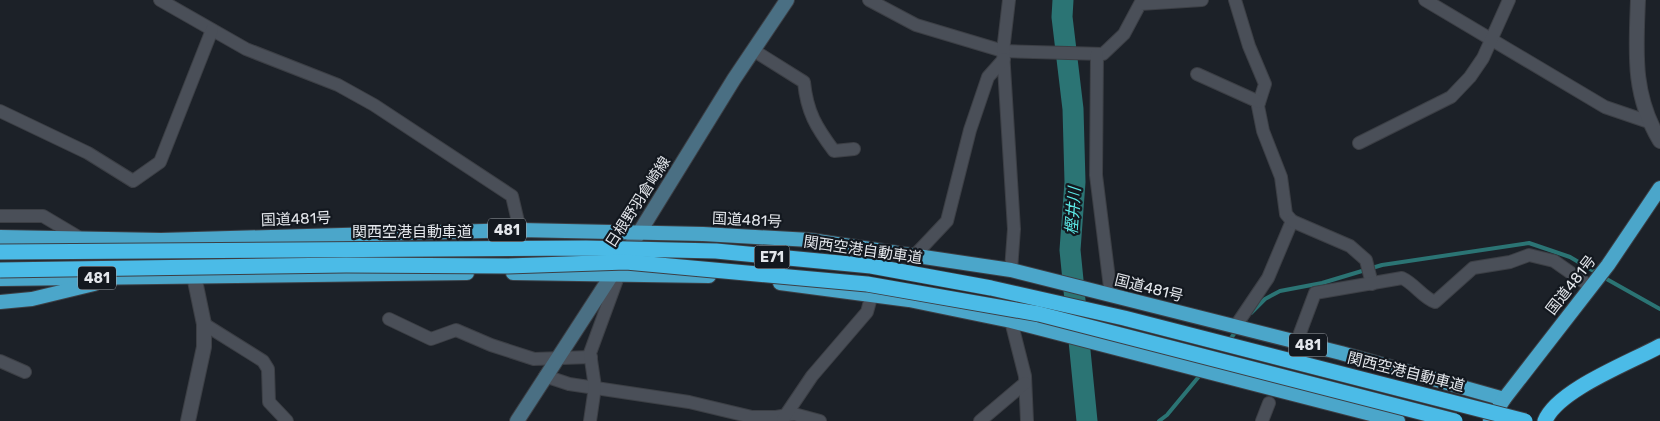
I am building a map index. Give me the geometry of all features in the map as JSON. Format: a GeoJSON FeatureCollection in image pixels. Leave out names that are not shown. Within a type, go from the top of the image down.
{"type":"FeatureCollection","features":[{"type":"Feature","properties":{"kind":"highway","name":"国道481号"},"geometry":{"type":"LineString","coordinates":[[1490,421],[1504,399],[1608,265],[1660,188]]}},
{"type":"Feature","properties":{"kind":"highway","name":"国道481号"},"geometry":{"type":"LineString","coordinates":[[0,238],[161,240],[520,230],[704,234],[810,240],[1011,270],[1235,326],[1504,399]]}},
{"type":"Feature","properties":{"kind":"highway","name":"関西空港自動車道"},"geometry":{"type":"LineString","coordinates":[[0,252],[586,248],[716,251],[871,266],[991,288],[1124,318],[1525,421]]}},
{"type":"Feature","properties":{"kind":"highway","name":"E71"},"geometry":{"type":"LineString","coordinates":[[0,270],[346,265],[508,266],[626,262],[867,284],[1039,314],[1455,421]]}},
{"type":"Feature","properties":{"kind":"highway","name":"481"},"geometry":{"type":"LineString","coordinates":[[0,279],[523,272],[718,276],[872,294],[1011,321],[1398,421]]}},
{"type":"Feature","properties":{"kind":"highway","name":"481"},"geometry":{"type":"LineString","coordinates":[[0,302],[32,299],[124,278]]}},
{"type":"Feature","properties":{"kind":"highway"},"geometry":{"type":"LineString","coordinates":[[1545,421],[1561,400],[1600,376],[1660,346]]}},
{"type":"Feature","properties":{"kind":"main road","name":"日根野羽倉崎線"},"geometry":{"type":"LineString","coordinates":[[516,421],[615,274],[753,50],[787,0]]}},
{"type":"Feature","properties":{"kind":"street"},"geometry":{"type":"LineString","coordinates":[[160,0],[246,49],[338,85],[374,105],[512,196],[520,230]]}},
{"type":"Feature","properties":{"kind":"street"},"geometry":{"type":"LineString","coordinates":[[869,0],[916,25],[1004,55],[1103,54],[1124,34],[1141,2],[1202,0]]}},
{"type":"Feature","properties":{"kind":"street"},"geometry":{"type":"LineString","coordinates":[[1009,0],[1004,55],[1014,229],[1011,270]]}},
{"type":"Feature","properties":{"kind":"street"},"geometry":{"type":"LineString","coordinates":[[1234,0],[1249,46],[1265,84],[1259,102],[1263,130],[1281,177],[1286,214],[1292,221],[1350,246],[1366,260],[1372,284]]}},
{"type":"Feature","properties":{"kind":"street"},"geometry":{"type":"LineString","coordinates":[[1425,0],[1605,107],[1649,122]]}},
{"type":"Feature","properties":{"kind":"street"},"geometry":{"type":"LineString","coordinates":[[1359,143],[1451,96],[1470,77],[1483,58],[1490,38],[1509,0]]}},
{"type":"Feature","properties":{"kind":"street"},"geometry":{"type":"LineString","coordinates":[[1638,0],[1636,53],[1641,97],[1649,122],[1660,141]]}},
{"type":"Feature","properties":{"kind":"street"},"geometry":{"type":"LineString","coordinates":[[0,111],[88,153],[133,181],[160,162],[212,30]]}},
{"type":"Feature","properties":{"kind":"street"},"geometry":{"type":"LineString","coordinates":[[753,50],[804,82],[806,103],[815,126],[834,151],[854,149]]}},
{"type":"Feature","properties":{"kind":"street"},"geometry":{"type":"LineString","coordinates":[[1097,54],[1096,175],[1111,296]]}},
{"type":"Feature","properties":{"kind":"street"},"geometry":{"type":"LineString","coordinates":[[914,256],[947,221],[970,130],[988,77],[1004,55]]}},
{"type":"Feature","properties":{"kind":"street"},"geometry":{"type":"LineString","coordinates":[[1197,74],[1259,102]]}},
{"type":"Feature","properties":{"kind":"street"},"geometry":{"type":"LineString","coordinates":[[0,216],[43,216],[80,238]]}},
{"type":"Feature","properties":{"kind":"street"},"geometry":{"type":"LineString","coordinates":[[1235,326],[1268,278],[1292,221]]}},
{"type":"Feature","properties":{"kind":"street"},"geometry":{"type":"LineString","coordinates":[[1300,333],[1315,293],[1402,278],[1411,282],[1428,300],[1435,302],[1473,268],[1510,262],[1529,255],[1554,261],[1590,287]]}},
{"type":"Feature","properties":{"kind":"street"},"geometry":{"type":"LineString","coordinates":[[590,421],[595,387],[590,353],[615,274]]}},
{"type":"Feature","properties":{"kind":"street"},"geometry":{"type":"LineString","coordinates":[[188,421],[204,347],[204,324],[194,276]]}},
{"type":"Feature","properties":{"kind":"street"},"geometry":{"type":"LineString","coordinates":[[783,418],[812,376],[867,312],[872,294]]}},
{"type":"Feature","properties":{"kind":"street"},"geometry":{"type":"LineString","coordinates":[[389,319],[430,340],[456,330],[491,345],[534,358],[591,357]]}},
{"type":"Feature","properties":{"kind":"street"},"geometry":{"type":"LineString","coordinates":[[1011,321],[1025,384],[1027,421]]}},
{"type":"Feature","properties":{"kind":"street"},"geometry":{"type":"LineString","coordinates":[[204,324],[263,361],[268,369],[269,402],[287,421]]}},
{"type":"Feature","properties":{"kind":"street"},"geometry":{"type":"LineString","coordinates":[[0,361],[25,372]]}},
{"type":"Feature","properties":{"kind":"street"},"geometry":{"type":"LineString","coordinates":[[545,376],[569,384],[688,402],[752,417],[783,418],[794,414],[820,421]]}},
{"type":"Feature","properties":{"kind":"street"},"geometry":{"type":"LineString","coordinates":[[980,421],[1025,384]]}},
{"type":"Feature","properties":{"kind":"street"},"geometry":{"type":"LineString","coordinates":[[1262,421],[1269,403]]}},
{"type":"Feature","properties":{"kind":"waterway","name":"樫井川"},"geometry":{"type":"LineString","coordinates":[[1063,0],[1062,17],[1073,109],[1075,182],[1070,250],[1087,421]]}},
{"type":"Feature","properties":{"kind":"waterway"},"geometry":{"type":"LineString","coordinates":[[1251,313],[1265,299],[1280,291],[1322,283],[1382,265],[1529,243],[1570,257],[1597,273]]}},
{"type":"Feature","properties":{"kind":"waterway"},"geometry":{"type":"LineString","coordinates":[[1603,277],[1660,309]]}},
{"type":"Feature","properties":{"kind":"waterway"},"geometry":{"type":"LineString","coordinates":[[1228,342],[1237,330]]}},
{"type":"Feature","properties":{"kind":"waterway"},"geometry":{"type":"LineString","coordinates":[[1159,421],[1167,415],[1201,374]]}}]}
